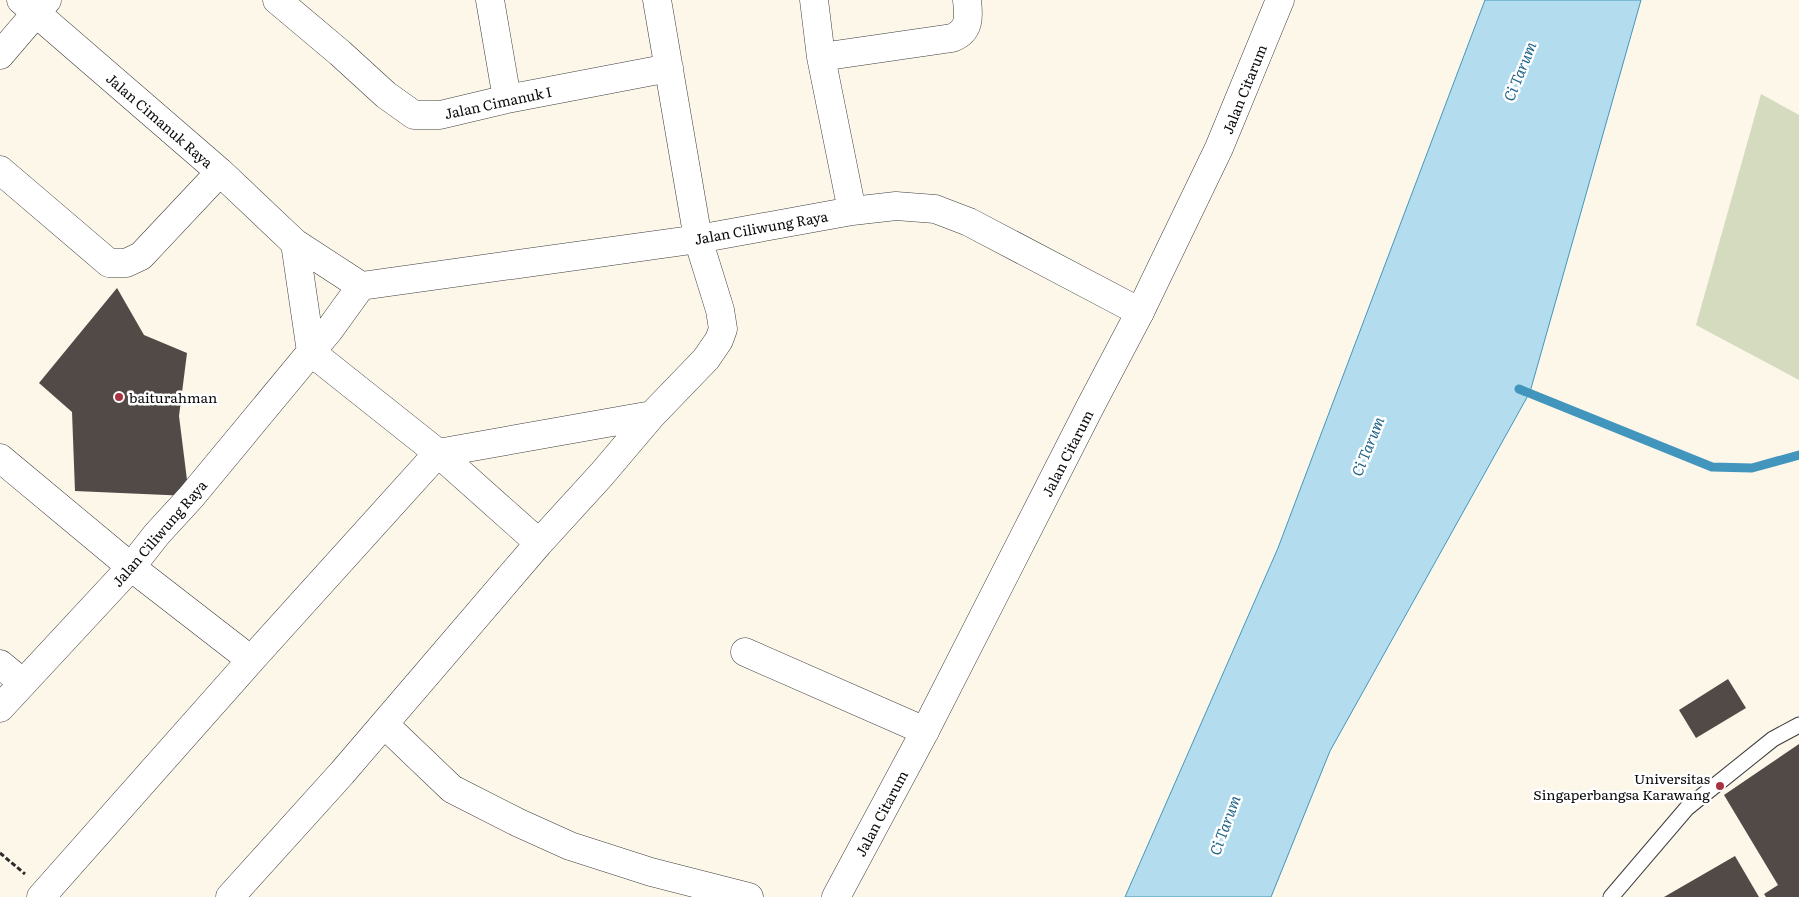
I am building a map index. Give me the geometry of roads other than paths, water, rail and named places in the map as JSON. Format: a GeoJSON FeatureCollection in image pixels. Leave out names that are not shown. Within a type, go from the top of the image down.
{"type":"FeatureCollection","features":[{"type":"Feature","properties":{"kind":"street","name":"Jalan Cimanuk I"},"geometry":{"type":"LineString","coordinates":[[277,0],[386,95],[414,115],[440,116],[506,99],[668,68]]}},
{"type":"Feature","properties":{"kind":"street"},"geometry":{"type":"LineString","coordinates":[[490,0],[506,99]]}},
{"type":"Feature","properties":{"kind":"street"},"geometry":{"type":"LineString","coordinates":[[230,897],[384,724],[652,415],[706,359],[719,340],[723,329],[720,310],[698,239],[657,0]]}},
{"type":"Feature","properties":{"kind":"street"},"geometry":{"type":"LineString","coordinates":[[814,0],[821,57],[852,211]]}},
{"type":"Feature","properties":{"kind":"street"},"geometry":{"type":"LineString","coordinates":[[821,57],[958,36],[964,31],[969,18],[967,0]]}},
{"type":"Feature","properties":{"kind":"street","name":"Jalan Citarum"},"geometry":{"type":"LineString","coordinates":[[836,897],[925,731],[1140,312],[1219,148],[1280,0]]}},
{"type":"Feature","properties":{"kind":"street"},"geometry":{"type":"LineString","coordinates":[[0,55],[34,4]]}},
{"type":"Feature","properties":{"kind":"street","name":"Jalan Cimanuk Raya"},"geometry":{"type":"LineString","coordinates":[[34,4],[295,242]]}},
{"type":"Feature","properties":{"kind":"street"},"geometry":{"type":"LineString","coordinates":[[0,170],[109,263],[126,263],[141,256],[220,172]]}},
{"type":"Feature","properties":{"kind":"street","name":"Jalan Ciliwung Raya"},"geometry":{"type":"LineString","coordinates":[[0,708],[131,567],[157,534],[191,497],[311,352],[361,286],[698,239],[852,211],[896,206],[935,209],[969,222],[1140,312]]}},
{"type":"Feature","properties":{"kind":"street"},"geometry":{"type":"LineString","coordinates":[[295,242],[361,286]]}},
{"type":"Feature","properties":{"kind":"street"},"geometry":{"type":"LineString","coordinates":[[295,242],[311,352],[438,453],[539,543]]}},
{"type":"Feature","properties":{"kind":"street"},"geometry":{"type":"LineString","coordinates":[[46,895],[251,660],[438,453],[652,415]]}},
{"type":"Feature","properties":{"kind":"street"},"geometry":{"type":"LineString","coordinates":[[0,458],[131,567],[251,660]]}},
{"type":"Feature","properties":{"kind":"street"},"geometry":{"type":"LineString","coordinates":[[745,652],[925,731]]}},
{"type":"Feature","properties":{"kind":"street"},"geometry":{"type":"LineString","coordinates":[[0,664],[23,683]]}},
{"type":"Feature","properties":{"kind":"street"},"geometry":{"type":"LineString","coordinates":[[384,724],[452,789],[519,823],[570,846],[651,872],[749,897]]}},
{"type":"Feature","properties":{"kind":"lane"},"geometry":{"type":"LineString","coordinates":[[1611,897],[1687,808],[1774,739],[1799,725]]}},
{"type":"Feature","properties":{"kind":"water","name":"Ci Tarum"},"geometry":{"type":"Polygon","coordinates":[[[1485,0],[1641,0],[1530,392],[1330,751],[1271,897],[1125,897],[1278,548],[1485,0]]]}},
{"type":"Feature","properties":{"kind":"waterway"},"geometry":{"type":"LineString","coordinates":[[1519,389],[1712,467],[1752,468],[1799,455]]}},
{"type":"Feature","properties":{"kind":"place","name":"baiturahman"},"geometry":{"type":"Point","coordinates":[119,397]}},
{"type":"Feature","properties":{"kind":"place","name":"Universitas Singaperbangsa Karawang"},"geometry":{"type":"Point","coordinates":[1720,786]}}]}
